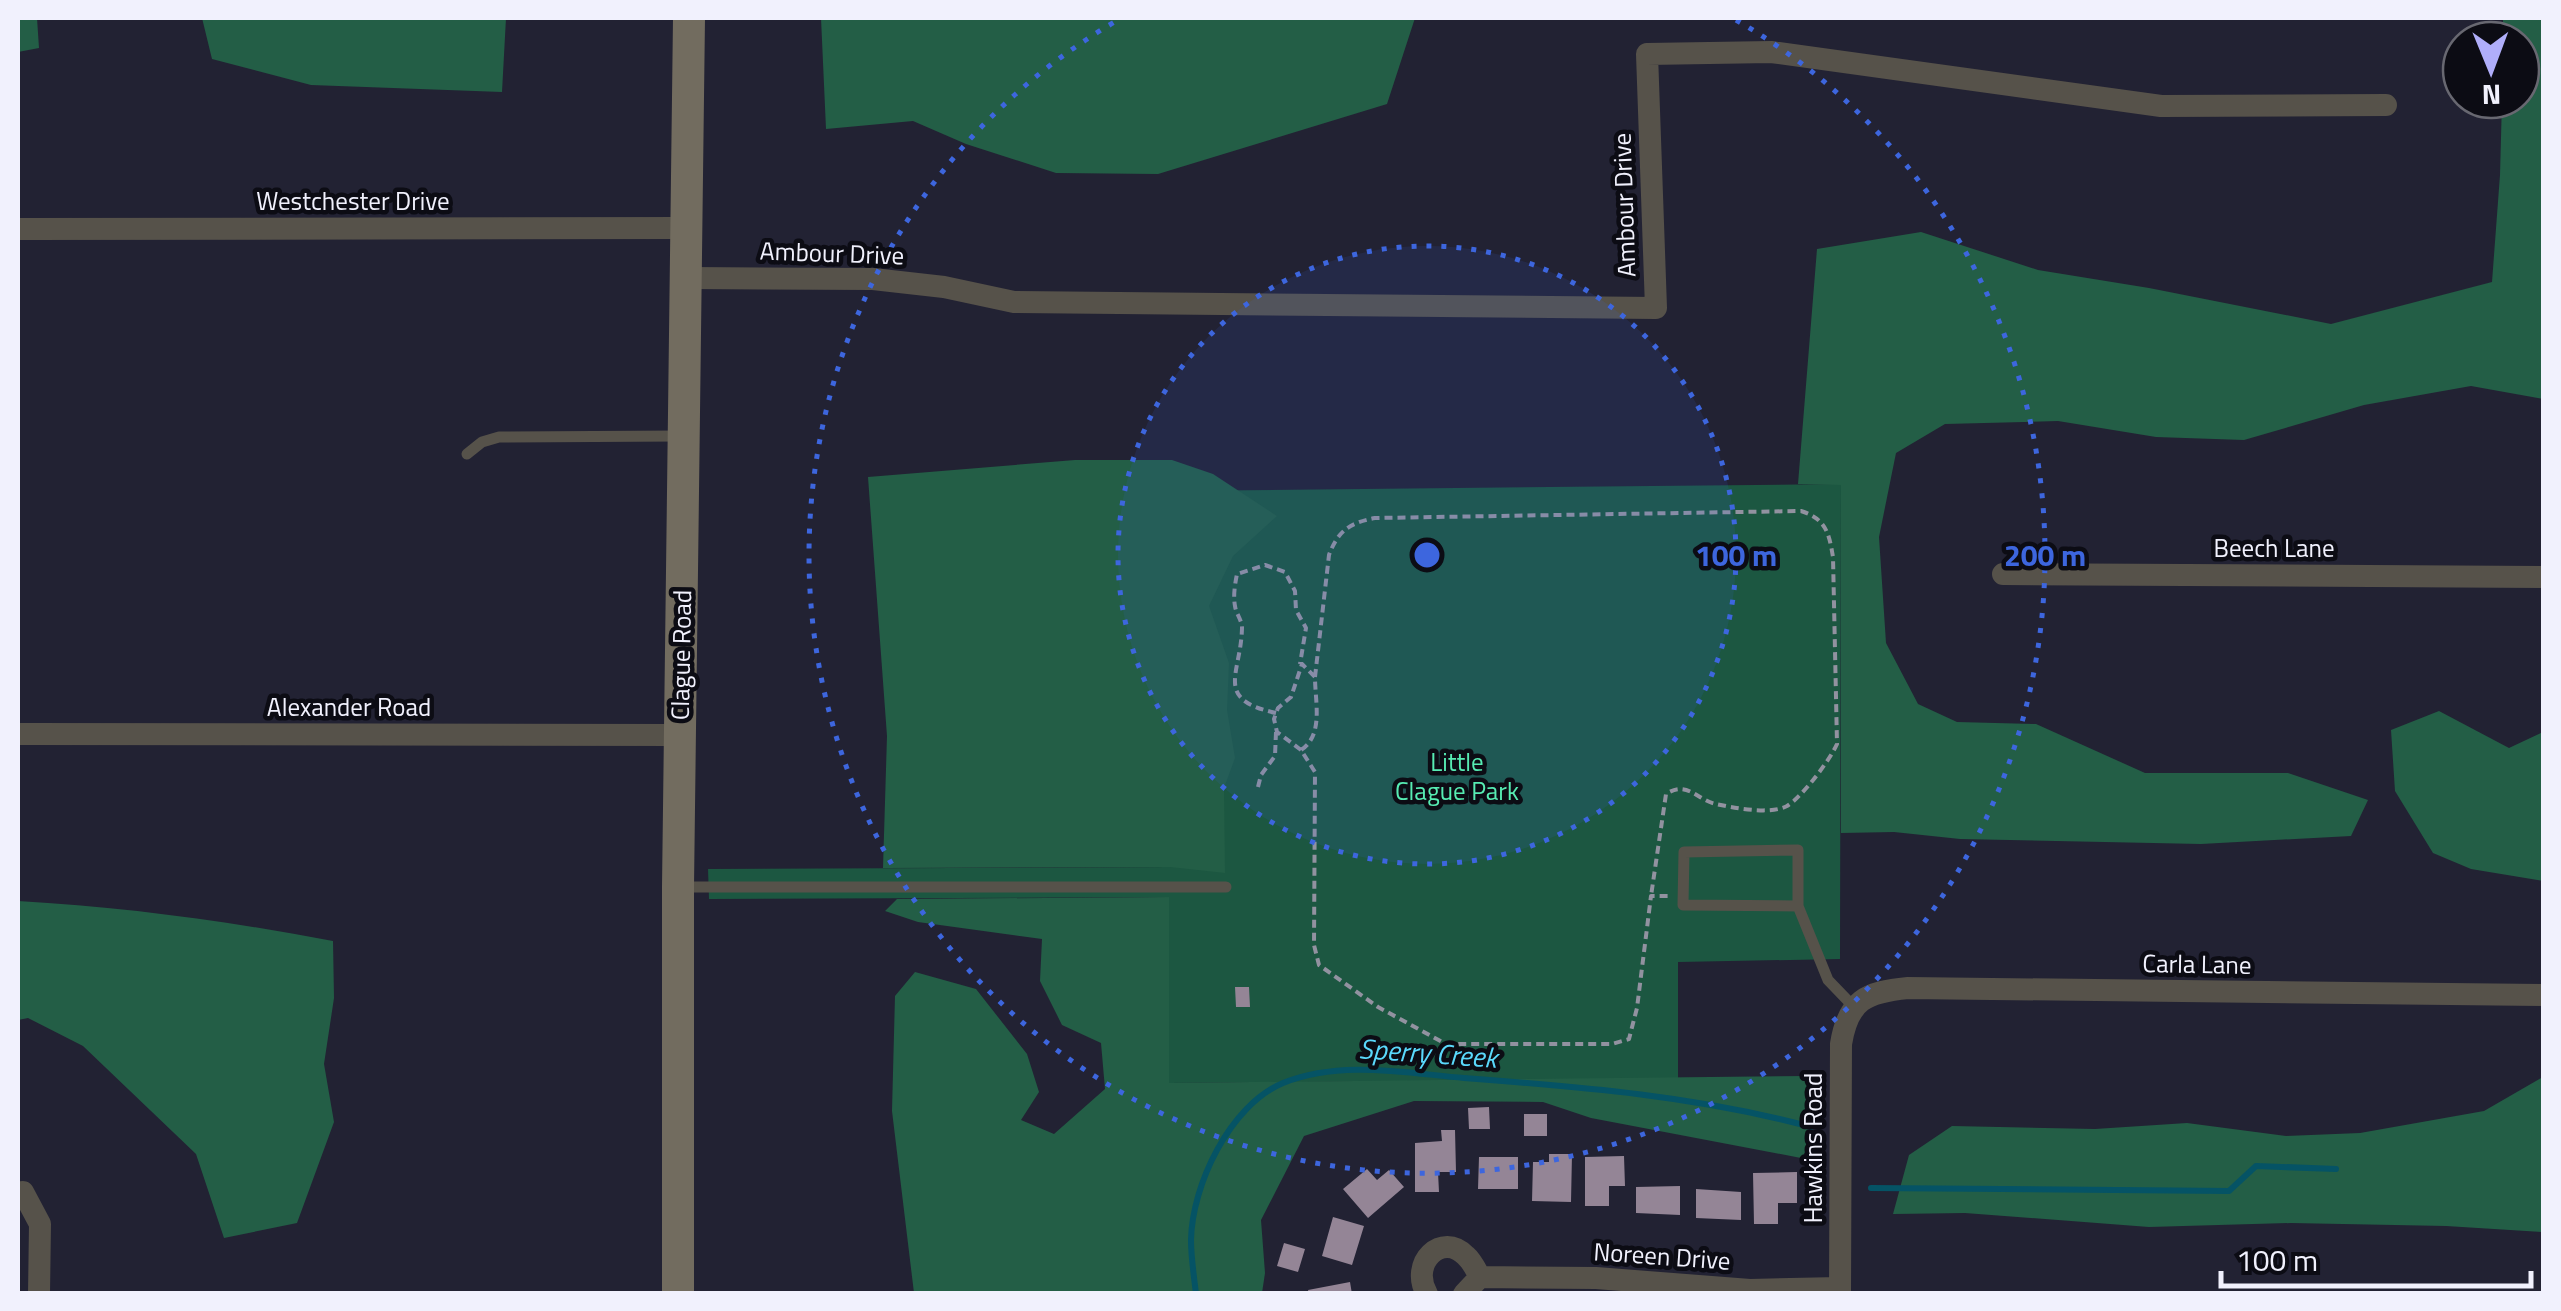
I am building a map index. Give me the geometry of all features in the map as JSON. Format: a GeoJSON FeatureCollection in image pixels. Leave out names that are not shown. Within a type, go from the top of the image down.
{"type":"FeatureCollection","features":[{"type":"Feature","properties":{"kind":"main road","name":"Clague Road"},"geometry":{"type":"LineString","coordinates":[[678,1294],[678,887],[689,18]]}},
{"type":"Feature","properties":{"kind":"street","name":"Ambour Drive"},"geometry":{"type":"LineString","coordinates":[[688,278],[873,278],[944,287],[1014,302],[1656,308],[1646,54],[1771,52],[2161,106],[2386,105]]}},
{"type":"Feature","properties":{"kind":"street","name":"Westchester Drive"},"geometry":{"type":"LineString","coordinates":[[18,229],[688,228]]}},
{"type":"Feature","properties":{"kind":"street","name":"Beech Lane"},"geometry":{"type":"LineString","coordinates":[[2003,574],[2544,577]]}},
{"type":"Feature","properties":{"kind":"street","name":"Alexander Road"},"geometry":{"type":"LineString","coordinates":[[18,734],[680,735]]}},
{"type":"Feature","properties":{"kind":"street","name":"Carla Lane"},"geometry":{"type":"LineString","coordinates":[[1853,1006],[1884,990],[1908,988],[2544,995]]}},
{"type":"Feature","properties":{"kind":"street","name":"Hawkins Road"},"geometry":{"type":"LineString","coordinates":[[1840,1291],[1840,1044],[1853,1006]]}},
{"type":"Feature","properties":{"kind":"street"},"geometry":{"type":"LineString","coordinates":[[23,1192],[40,1224],[39,1294]]}},
{"type":"Feature","properties":{"kind":"street","name":"Noreen Drive"},"geometry":{"type":"LineString","coordinates":[[1427,1294],[1420,1282],[1426,1257],[1436,1250],[1452,1248],[1465,1254],[1472,1285],[1596,1278],[1750,1290],[1840,1291]]}},
{"type":"Feature","properties":{"kind":"lane"},"geometry":{"type":"LineString","coordinates":[[467,454],[482,442],[499,436],[684,436]]}},
{"type":"Feature","properties":{"kind":"lane"},"geometry":{"type":"LineString","coordinates":[[1798,906],[1683,906],[1684,852],[1798,850],[1798,906],[1828,980],[1853,1006]]}},
{"type":"Feature","properties":{"kind":"lane"},"geometry":{"type":"LineString","coordinates":[[678,887],[1226,887]]}},
{"type":"Feature","properties":{"kind":"path"},"geometry":{"type":"LineString","coordinates":[[1276,726],[1278,732],[1302,750],[1314,772],[1314,946],[1320,965],[1378,1007],[1446,1044],[1612,1044],[1629,1039],[1637,1008],[1666,794],[1682,789],[1713,804],[1768,810],[1786,806],[1832,756],[1837,744],[1833,557],[1829,532],[1813,515],[1801,512],[1394,518],[1355,522],[1344,529],[1329,556],[1315,677],[1316,730],[1312,743],[1302,750]]}},
{"type":"Feature","properties":{"kind":"path"},"geometry":{"type":"LineString","coordinates":[[1258,787],[1261,775],[1275,756],[1276,712],[1294,690],[1306,628],[1296,610],[1286,572],[1265,566],[1237,574],[1235,608],[1242,629],[1240,658],[1234,670],[1241,701],[1276,712]]}},
{"type":"Feature","properties":{"kind":"path"},"geometry":{"type":"LineString","coordinates":[[1300,668],[1302,664],[1315,677]]}},
{"type":"Feature","properties":{"kind":"path"},"geometry":{"type":"LineString","coordinates":[[1651,896],[1670,896]]}},
{"type":"Feature","properties":{"kind":"green space"},"geometry":{"type":"Polygon","coordinates":[[[18,18],[37,18],[39,48],[18,52],[18,18]]]}},
{"type":"Feature","properties":{"kind":"green space"},"geometry":{"type":"Polygon","coordinates":[[[202,18],[506,18],[502,92],[311,85],[212,59],[202,18]]]}},
{"type":"Feature","properties":{"kind":"green space"},"geometry":{"type":"Polygon","coordinates":[[[821,18],[1415,18],[1387,104],[1158,174],[1056,173],[966,144],[913,121],[826,129],[821,18]]]}},
{"type":"Feature","properties":{"kind":"green space"},"geometry":{"type":"Polygon","coordinates":[[[2543,18],[2543,399],[2471,386],[2364,405],[2244,440],[2156,437],[2058,421],[1945,424],[1896,453],[1879,537],[1886,643],[1918,704],[1957,722],[2036,724],[2145,773],[2288,773],[2368,800],[2351,836],[2201,844],[1841,833],[1841,485],[1798,484],[1817,249],[1921,232],[2038,270],[2331,324],[2492,282],[2501,120],[2541,120],[2541,20],[2503,20],[2543,18]]]}},
{"type":"Feature","properties":{"kind":"green space"},"geometry":{"type":"Polygon","coordinates":[[[1075,460],[1172,460],[1213,474],[1277,516],[1233,556],[1209,606],[1229,663],[1227,710],[1235,758],[1224,788],[1225,873],[1170,867],[883,868],[887,736],[868,477],[1075,460]]]}},
{"type":"Feature","properties":{"kind":"green space","name":"Little Clague Park"},"geometry":{"type":"Polygon","coordinates":[[[1841,484],[1840,959],[1678,962],[1678,1079],[1169,1083],[1169,897],[709,899],[708,869],[1169,867],[1168,491],[1841,484]]]}},
{"type":"Feature","properties":{"kind":"green space"},"geometry":{"type":"Polygon","coordinates":[[[2439,711],[2509,748],[2543,732],[2543,881],[2471,869],[2433,853],[2395,791],[2391,730],[2439,711]]]}},
{"type":"Feature","properties":{"kind":"green space"},"geometry":{"type":"Polygon","coordinates":[[[1169,897],[1169,1083],[1809,1076],[1809,1147],[1801,1158],[1591,1118],[1543,1102],[1414,1101],[1304,1136],[1261,1220],[1265,1273],[1262,1293],[914,1293],[892,1111],[895,996],[915,972],[976,989],[1027,1054],[1039,1092],[1021,1120],[1054,1134],[1105,1089],[1101,1043],[1062,1025],[1040,981],[1042,939],[918,922],[885,911],[897,899],[1169,897]]]}},
{"type":"Feature","properties":{"kind":"green space"},"geometry":{"type":"Polygon","coordinates":[[[18,901],[176,916],[333,941],[334,998],[324,1064],[334,1122],[297,1223],[224,1238],[196,1154],[83,1046],[28,1018],[18,1020],[18,901]]]}},
{"type":"Feature","properties":{"kind":"green space"},"geometry":{"type":"Polygon","coordinates":[[[2543,1077],[2543,1232],[2291,1223],[2149,1227],[1965,1213],[1893,1214],[1909,1155],[1952,1126],[2095,1129],[2187,1123],[2286,1136],[2360,1133],[2484,1111],[2543,1077]]]}},
{"type":"Feature","properties":{"kind":"building"},"geometry":{"type":"Polygon","coordinates":[[[1235,987],[1249,987],[1250,1007],[1236,1007],[1235,987]]]}},
{"type":"Feature","properties":{"kind":"building"},"geometry":{"type":"Polygon","coordinates":[[[1489,1107],[1490,1129],[1469,1129],[1468,1108],[1489,1107]]]}},
{"type":"Feature","properties":{"kind":"building"},"geometry":{"type":"Polygon","coordinates":[[[1524,1114],[1547,1114],[1547,1136],[1524,1136],[1524,1114]]]}},
{"type":"Feature","properties":{"kind":"building"},"geometry":{"type":"Polygon","coordinates":[[[1441,1130],[1455,1130],[1456,1172],[1438,1172],[1439,1192],[1415,1192],[1415,1143],[1442,1141],[1441,1130]]]}},
{"type":"Feature","properties":{"kind":"building"},"geometry":{"type":"Polygon","coordinates":[[[1549,1154],[1572,1154],[1571,1202],[1532,1201],[1533,1162],[1549,1162],[1549,1154]]]}},
{"type":"Feature","properties":{"kind":"building"},"geometry":{"type":"Polygon","coordinates":[[[1624,1156],[1625,1186],[1609,1186],[1609,1206],[1585,1206],[1585,1157],[1624,1156]]]}},
{"type":"Feature","properties":{"kind":"building"},"geometry":{"type":"Polygon","coordinates":[[[1479,1157],[1518,1157],[1518,1189],[1478,1189],[1479,1157]]]}},
{"type":"Feature","properties":{"kind":"building"},"geometry":{"type":"Polygon","coordinates":[[[1367,1169],[1377,1180],[1389,1170],[1404,1187],[1368,1218],[1343,1189],[1367,1169]]]}},
{"type":"Feature","properties":{"kind":"building"},"geometry":{"type":"Polygon","coordinates":[[[1797,1172],[1797,1203],[1778,1203],[1778,1224],[1754,1224],[1753,1173],[1797,1172]]]}},
{"type":"Feature","properties":{"kind":"building"},"geometry":{"type":"Polygon","coordinates":[[[1680,1186],[1680,1215],[1636,1213],[1636,1187],[1680,1186]]]}},
{"type":"Feature","properties":{"kind":"building"},"geometry":{"type":"Polygon","coordinates":[[[1696,1189],[1741,1192],[1741,1220],[1696,1218],[1696,1189]]]}},
{"type":"Feature","properties":{"kind":"building"},"geometry":{"type":"Polygon","coordinates":[[[1333,1217],[1364,1226],[1352,1265],[1322,1256],[1333,1217]]]}},
{"type":"Feature","properties":{"kind":"building"},"geometry":{"type":"Polygon","coordinates":[[[1284,1243],[1305,1249],[1298,1272],[1277,1266],[1284,1243]]]}},
{"type":"Feature","properties":{"kind":"building"},"geometry":{"type":"Polygon","coordinates":[[[1350,1282],[1352,1294],[1309,1294],[1308,1290],[1350,1282]]]}},
{"type":"Feature","properties":{"kind":"waterway","name":"Sperry Creek"},"geometry":{"type":"LineString","coordinates":[[1196,1294],[1191,1247],[1193,1218],[1198,1195],[1218,1149],[1246,1109],[1283,1083],[1305,1076],[1373,1070],[1596,1089],[1682,1100],[1811,1127]]}},
{"type":"Feature","properties":{"kind":"waterway","name":"Sperry Creek"},"geometry":{"type":"LineString","coordinates":[[1871,1188],[2229,1191],[2256,1166],[2336,1169]]}}]}
